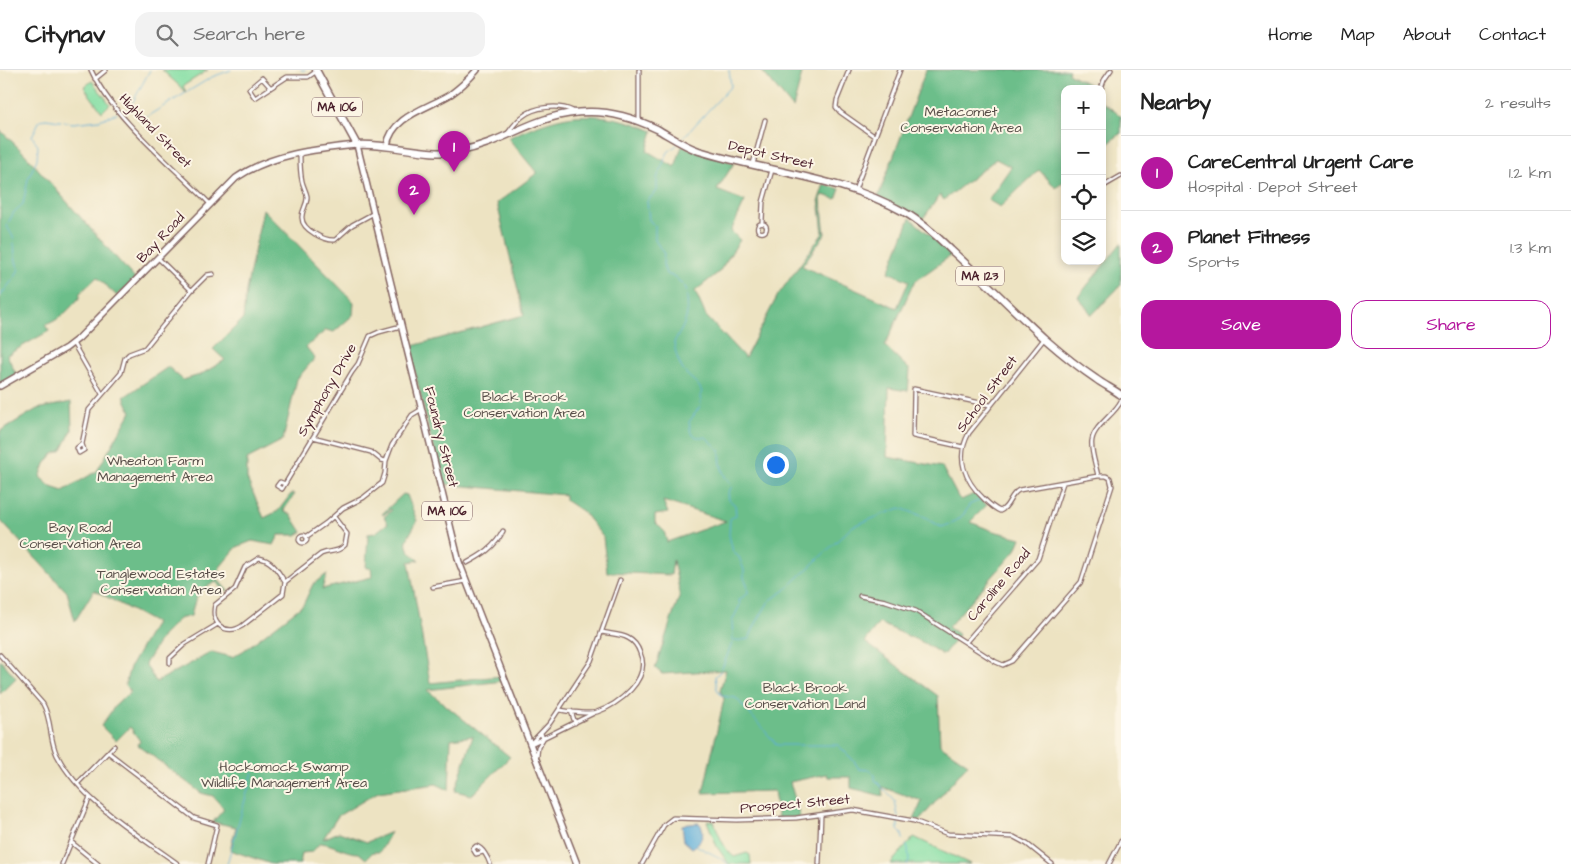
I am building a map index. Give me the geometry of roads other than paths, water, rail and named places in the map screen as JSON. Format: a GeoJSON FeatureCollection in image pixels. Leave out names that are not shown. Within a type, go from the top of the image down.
{"type":"FeatureCollection","features":[{"type":"Feature","properties":{"kind":"highway","name":"Foundry Street"},"geometry":{"type":"LineString","coordinates":[[316,71],[357,145]]}},
{"type":"Feature","properties":{"kind":"highway","name":"Depot Street"},"geometry":{"type":"LineString","coordinates":[[357,145],[374,144],[415,151],[445,152],[480,146],[543,119],[576,112],[607,113],[639,122],[693,149],[753,165],[807,176],[855,191],[896,208],[925,226],[1044,338],[1076,365],[1121,395]]}},
{"type":"Feature","properties":{"kind":"main road"},"geometry":{"type":"LineString","coordinates":[[387,146],[390,133],[398,124],[455,91],[477,70]]}},
{"type":"Feature","properties":{"kind":"main road","name":"Bay Road"},"geometry":{"type":"LineString","coordinates":[[0,386],[73,343],[209,203],[242,174],[275,160],[357,145]]}},
{"type":"Feature","properties":{"kind":"main road","name":"Foundry Street"},"geometry":{"type":"LineString","coordinates":[[357,145],[459,562],[577,864]]}},
{"type":"Feature","properties":{"kind":"street","name":"Highland Street"},"geometry":{"type":"LineString","coordinates":[[91,70],[102,91],[134,128],[209,203]]}},
{"type":"Feature","properties":{"kind":"street"},"geometry":{"type":"LineString","coordinates":[[95,79],[106,70]]}},
{"type":"Feature","properties":{"kind":"street"},"geometry":{"type":"LineString","coordinates":[[639,70],[639,122]]}},
{"type":"Feature","properties":{"kind":"street"},"geometry":{"type":"LineString","coordinates":[[849,70],[837,100],[836,108],[874,136]]}},
{"type":"Feature","properties":{"kind":"street"},"geometry":{"type":"LineString","coordinates":[[855,191],[900,70]]}},
{"type":"Feature","properties":{"kind":"street"},"geometry":{"type":"LineString","coordinates":[[1102,85],[1111,70]]}},
{"type":"Feature","properties":{"kind":"street"},"geometry":{"type":"LineString","coordinates":[[270,87],[262,78],[249,89],[255,98],[288,77],[306,77],[316,71]]}},
{"type":"Feature","properties":{"kind":"street"},"geometry":{"type":"LineString","coordinates":[[506,135],[524,115],[534,109],[561,107],[576,112]]}},
{"type":"Feature","properties":{"kind":"street"},"geometry":{"type":"LineString","coordinates":[[753,165],[765,120]]}},
{"type":"Feature","properties":{"kind":"street"},"geometry":{"type":"LineString","coordinates":[[300,154],[301,178],[308,199],[302,218],[307,228],[325,239],[335,240],[352,225],[374,213]]}},
{"type":"Feature","properties":{"kind":"street"},"geometry":{"type":"LineString","coordinates":[[762,222],[763,202],[772,169]]}},
{"type":"Feature","properties":{"kind":"street"},"geometry":{"type":"LineString","coordinates":[[1106,185],[1121,176]]}},
{"type":"Feature","properties":{"kind":"street"},"geometry":{"type":"LineString","coordinates":[[157,258],[191,290]]}},
{"type":"Feature","properties":{"kind":"street"},"geometry":{"type":"LineString","coordinates":[[82,444],[89,410],[120,373],[125,358],[129,354],[145,348],[191,290],[207,275],[213,274]]}},
{"type":"Feature","properties":{"kind":"street","name":"Symphony Drive"},"geometry":{"type":"LineString","coordinates":[[285,484],[358,364],[370,336],[401,326]]}},
{"type":"Feature","properties":{"kind":"street","name":"School Street"},"geometry":{"type":"LineString","coordinates":[[1044,338],[969,433],[963,447],[963,467],[969,482],[994,508],[1002,510],[1017,491],[1063,483]]}},
{"type":"Feature","properties":{"kind":"street"},"geometry":{"type":"LineString","coordinates":[[73,343],[102,394]]}},
{"type":"Feature","properties":{"kind":"street"},"geometry":{"type":"LineString","coordinates":[[963,447],[913,436],[914,390],[990,405]]}},
{"type":"Feature","properties":{"kind":"street"},"geometry":{"type":"LineString","coordinates":[[1098,476],[1092,445],[1093,437],[1097,429],[1118,408],[1121,401]]}},
{"type":"Feature","properties":{"kind":"street"},"geometry":{"type":"LineString","coordinates":[[306,537],[343,508],[364,498],[380,486],[384,480],[386,461],[392,445],[412,415],[422,409]]}},
{"type":"Feature","properties":{"kind":"street"},"geometry":{"type":"LineString","coordinates":[[313,437],[371,452],[381,460],[386,461]]}},
{"type":"Feature","properties":{"kind":"street"},"geometry":{"type":"LineString","coordinates":[[860,596],[886,601],[916,611],[1000,665],[1006,665],[1079,584],[1084,576],[1112,486],[1112,480],[1109,477],[1098,476],[1063,483]]}},
{"type":"Feature","properties":{"kind":"street","name":"Caroline Road"},"geometry":{"type":"LineString","coordinates":[[966,642],[1038,559],[1063,483]]}},
{"type":"Feature","properties":{"kind":"street"},"geometry":{"type":"LineString","coordinates":[[285,582],[270,562],[259,558],[255,560],[245,567],[235,589],[215,605],[214,615],[218,624],[227,630],[236,630],[282,595],[285,582],[321,554],[338,551],[345,545],[346,534],[334,516]]}},
{"type":"Feature","properties":{"kind":"street"},"geometry":{"type":"LineString","coordinates":[[462,569],[467,563],[490,549],[503,532]]}},
{"type":"Feature","properties":{"kind":"street"},"geometry":{"type":"LineString","coordinates":[[459,562],[467,563]]}},
{"type":"Feature","properties":{"kind":"street"},"geometry":{"type":"LineString","coordinates":[[530,744],[558,710],[591,661],[620,580]]}},
{"type":"Feature","properties":{"kind":"street"},"geometry":{"type":"LineString","coordinates":[[432,587],[466,581]]}},
{"type":"Feature","properties":{"kind":"street"},"geometry":{"type":"LineString","coordinates":[[170,663],[170,658],[185,644],[218,624]]}},
{"type":"Feature","properties":{"kind":"street"},"geometry":{"type":"LineString","coordinates":[[530,744],[619,700],[638,680],[643,665],[640,653],[630,640],[623,636],[602,632]]}},
{"type":"Feature","properties":{"kind":"street"},"geometry":{"type":"LineString","coordinates":[[0,655],[43,704],[49,719],[56,751],[78,783],[90,797],[178,864]]}},
{"type":"Feature","properties":{"kind":"street"},"geometry":{"type":"LineString","coordinates":[[558,710],[594,713]]}},
{"type":"Feature","properties":{"kind":"street"},"geometry":{"type":"LineString","coordinates":[[571,711],[575,723]]}},
{"type":"Feature","properties":{"kind":"street"},"geometry":{"type":"LineString","coordinates":[[537,762],[537,749],[543,739],[541,733]]}},
{"type":"Feature","properties":{"kind":"street"},"geometry":{"type":"LineString","coordinates":[[78,783],[114,746]]}},
{"type":"Feature","properties":{"kind":"street"},"geometry":{"type":"LineString","coordinates":[[109,753],[194,818],[217,825],[208,864]]}},
{"type":"Feature","properties":{"kind":"street"},"geometry":{"type":"LineString","coordinates":[[62,864],[90,797]]}},
{"type":"Feature","properties":{"kind":"street","name":"Prospect Street"},"geometry":{"type":"LineString","coordinates":[[642,864],[664,825],[673,818],[737,820],[796,818],[855,810],[916,821],[948,834],[1010,836],[1024,842],[1052,864]]}},
{"type":"Feature","properties":{"kind":"street"},"geometry":{"type":"LineString","coordinates":[[819,864],[821,815]]}},
{"type":"Feature","properties":{"kind":"street"},"geometry":{"type":"LineString","coordinates":[[1109,864],[1120,848],[1121,841]]}},
{"type":"Feature","properties":{"kind":"street"},"geometry":{"type":"LineString","coordinates":[[70,842],[98,864]]}},
{"type":"Feature","properties":{"kind":"street"},"geometry":{"type":"LineString","coordinates":[[483,852],[490,864]]}},
{"type":"Feature","properties":{"kind":"water"},"geometry":{"type":"Polygon","coordinates":[[[699,823],[703,830],[702,837],[692,848],[684,841],[682,825],[699,823]]]}},
{"type":"Feature","properties":{"kind":"waterway"},"geometry":{"type":"LineString","coordinates":[[122,111],[129,109],[150,70]]}},
{"type":"Feature","properties":{"kind":"waterway"},"geometry":{"type":"LineString","coordinates":[[129,109],[146,117],[212,77],[231,70]]}},
{"type":"Feature","properties":{"kind":"waterway"},"geometry":{"type":"LineString","coordinates":[[682,139],[731,86],[729,70]]}},
{"type":"Feature","properties":{"kind":"waterway"},"geometry":{"type":"LineString","coordinates":[[0,296],[19,269],[15,258],[13,237],[7,225],[14,212],[23,204],[28,179],[37,159],[38,146],[32,136],[40,120],[46,119],[73,123],[99,120],[117,113]]}},
{"type":"Feature","properties":{"kind":"waterway"},"geometry":{"type":"LineString","coordinates":[[677,145],[668,152],[657,178],[657,191],[647,201],[649,220],[655,226],[655,240],[664,254],[663,264],[666,274],[675,277],[686,288],[685,322],[674,342],[681,367],[702,392],[700,396],[701,405],[689,422],[691,434],[697,437],[706,437],[720,450],[722,470],[732,486],[728,493],[729,500],[735,505],[736,515],[730,519],[729,535],[733,552],[739,557],[744,570],[748,593],[739,600],[740,605],[732,621],[733,641],[721,671],[715,676],[717,689],[722,696],[736,698],[777,745],[838,745],[854,761],[859,769],[869,770],[875,775],[875,780],[895,801],[898,816]]}},
{"type":"Feature","properties":{"kind":"waterway"},"geometry":{"type":"LineString","coordinates":[[734,641],[749,639],[769,601],[784,591],[853,526],[900,508],[925,517],[941,527],[958,519],[965,513],[969,505],[980,500]]}},
{"type":"Feature","properties":{"kind":"waterway"},"geometry":{"type":"LineString","coordinates":[[227,864],[253,772]]}},
{"type":"Feature","properties":{"kind":"waterway"},"geometry":{"type":"LineString","coordinates":[[898,820],[898,830],[902,834],[903,839]]}},
{"type":"Feature","properties":{"kind":"waterway"},"geometry":{"type":"LineString","coordinates":[[696,845],[721,858],[728,864]]}},
{"type":"Feature","properties":{"kind":"waterway"},"geometry":{"type":"LineString","coordinates":[[906,845],[909,862],[907,864]]}},
{"type":"Feature","properties":{"kind":"place","name":"CareCentral Urgent Care"},"geometry":{"type":"Point","coordinates":[454,172]}},
{"type":"Feature","properties":{"kind":"place","name":"Planet Fitness"},"geometry":{"type":"Point","coordinates":[414,215]}},
{"type":"Feature","properties":{"kind":"park label","name":"Metacomet Conservation Area"},"geometry":{"type":"Point","coordinates":[961,120]}},
{"type":"Feature","properties":{"kind":"park label","name":"Black Brook Conservation Area"},"geometry":{"type":"Point","coordinates":[524,406]}},
{"type":"Feature","properties":{"kind":"park label","name":"Wheaton Farm Management Area"},"geometry":{"type":"Point","coordinates":[155,470]}},
{"type":"Feature","properties":{"kind":"park label","name":"Bay Road Conservation Area"},"geometry":{"type":"Point","coordinates":[80,536]}},
{"type":"Feature","properties":{"kind":"park label","name":"Tanglewood Estates Conservation Area"},"geometry":{"type":"Point","coordinates":[161,582]}},
{"type":"Feature","properties":{"kind":"park label","name":"Black Brook Conservation Land"},"geometry":{"type":"Point","coordinates":[805,696]}},
{"type":"Feature","properties":{"kind":"park label","name":"Hockomock Swamp Wildlife Management Area"},"geometry":{"type":"Point","coordinates":[284,776]}}]}
